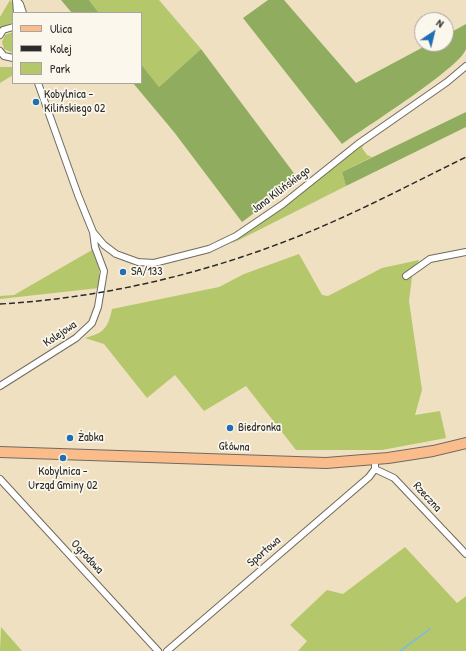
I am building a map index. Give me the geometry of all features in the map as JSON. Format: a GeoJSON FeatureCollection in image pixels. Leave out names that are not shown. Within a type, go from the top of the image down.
{"type":"FeatureCollection","features":[{"type":"Feature","properties":{"kind":"main road","name":"Główna"},"geometry":{"type":"LineString","coordinates":[[0,452],[375,464],[466,443]]}},
{"type":"Feature","properties":{"kind":"street"},"geometry":{"type":"LineString","coordinates":[[16,0],[17,12]]}},
{"type":"Feature","properties":{"kind":"street"},"geometry":{"type":"LineString","coordinates":[[16,0],[20,4],[23,12]]}},
{"type":"Feature","properties":{"kind":"street"},"geometry":{"type":"LineString","coordinates":[[1,32],[12,27]]}},
{"type":"Feature","properties":{"kind":"street"},"geometry":{"type":"LineString","coordinates":[[0,51],[6,56],[12,58]]}},
{"type":"Feature","properties":{"kind":"street"},"geometry":{"type":"LineString","coordinates":[[0,61],[6,56]]}},
{"type":"Feature","properties":{"kind":"street","name":"Jana Kilińskiego"},"geometry":{"type":"LineString","coordinates":[[93,232],[110,250],[123,258],[138,262],[154,263],[167,261],[218,246],[241,233],[283,204],[358,144],[447,82],[466,66]]}},
{"type":"Feature","properties":{"kind":"street"},"geometry":{"type":"LineString","coordinates":[[38,84],[86,218],[93,232]]}},
{"type":"Feature","properties":{"kind":"street","name":"Kolejowa"},"geometry":{"type":"LineString","coordinates":[[0,386],[76,338],[92,323],[100,300],[104,271],[95,247],[93,232]]}},
{"type":"Feature","properties":{"kind":"street"},"geometry":{"type":"LineString","coordinates":[[406,276],[430,259],[466,252]]}},
{"type":"Feature","properties":{"kind":"street","name":"Rzeczna"},"geometry":{"type":"LineString","coordinates":[[375,464],[394,478],[466,554]]}},
{"type":"Feature","properties":{"kind":"street","name":"Sportowa"},"geometry":{"type":"LineString","coordinates":[[166,651],[369,477],[375,464]]}},
{"type":"Feature","properties":{"kind":"street","name":"Ogrodowa"},"geometry":{"type":"LineString","coordinates":[[0,479],[158,651]]}},
{"type":"Feature","properties":{"kind":"green space"},"geometry":{"type":"Polygon","coordinates":[[[10,0],[14,4],[15,12],[12,12],[12,22],[0,28],[0,17],[10,0]]]}},
{"type":"Feature","properties":{"kind":"green space"},"geometry":{"type":"Polygon","coordinates":[[[61,0],[89,0],[98,12],[71,12],[61,0]]]}},
{"type":"Feature","properties":{"kind":"green space"},"geometry":{"type":"Polygon","coordinates":[[[89,0],[159,0],[201,49],[159,87],[142,65],[142,12],[98,12],[89,0]]]}},
{"type":"Feature","properties":{"kind":"green space"},"geometry":{"type":"Polygon","coordinates":[[[268,0],[284,0],[356,83],[414,52],[454,52],[454,31],[466,24],[466,49],[460,58],[430,83],[342,144],[243,18],[268,0]]]}},
{"type":"Feature","properties":{"kind":"green space"},"geometry":{"type":"Polygon","coordinates":[[[12,32],[12,53],[4,49],[2,42],[5,35],[12,32]]]}},
{"type":"Feature","properties":{"kind":"green space"},"geometry":{"type":"Polygon","coordinates":[[[201,49],[299,180],[242,222],[174,132],[134,84],[142,84],[142,65],[159,87],[201,49]]]}},
{"type":"Feature","properties":{"kind":"green space"},"geometry":{"type":"Polygon","coordinates":[[[0,67],[12,67],[12,76],[0,83],[0,67]]]}},
{"type":"Feature","properties":{"kind":"green space"},"geometry":{"type":"Polygon","coordinates":[[[466,112],[466,127],[346,186],[342,172],[466,112]]]}},
{"type":"Feature","properties":{"kind":"green space"},"geometry":{"type":"Polygon","coordinates":[[[364,144],[362,148],[367,155],[372,157],[342,172],[346,186],[231,244],[291,201],[364,144]]]}},
{"type":"Feature","properties":{"kind":"green space"},"geometry":{"type":"Polygon","coordinates":[[[92,250],[99,269],[99,288],[0,299],[0,296],[14,295],[92,250]]]}},
{"type":"Feature","properties":{"kind":"green space"},"geometry":{"type":"Polygon","coordinates":[[[299,254],[322,295],[328,296],[382,268],[419,260],[412,277],[409,301],[422,390],[415,415],[440,411],[446,438],[382,450],[296,450],[246,386],[204,411],[175,375],[147,398],[104,344],[85,338],[97,334],[104,329],[109,321],[112,309],[219,287],[244,274],[299,254]]]}},
{"type":"Feature","properties":{"kind":"green space"},"geometry":{"type":"Polygon","coordinates":[[[405,547],[457,603],[466,596],[466,651],[298,651],[307,641],[290,625],[327,590],[343,594],[405,547]]]}},
{"type":"Feature","properties":{"kind":"green space"},"geometry":{"type":"Polygon","coordinates":[[[1,627],[22,651],[0,651],[1,627]]]}},
{"type":"Feature","properties":{"kind":"waterway"},"geometry":{"type":"LineString","coordinates":[[400,651],[430,629]]}},
{"type":"Feature","properties":{"kind":"railway"},"geometry":{"type":"LineString","coordinates":[[0,304],[38,301],[113,290],[150,283],[223,263],[294,238],[338,220],[466,157]]}},
{"type":"Feature","properties":{"kind":"place","name":"Kobylnica - Kilińskiego 02"},"geometry":{"type":"Point","coordinates":[36,102]}},
{"type":"Feature","properties":{"kind":"place","name":"SA/133"},"geometry":{"type":"Point","coordinates":[123,272]}},
{"type":"Feature","properties":{"kind":"place","name":"Biedronka"},"geometry":{"type":"Point","coordinates":[230,428]}},
{"type":"Feature","properties":{"kind":"place","name":"Żabka"},"geometry":{"type":"Point","coordinates":[70,438]}},
{"type":"Feature","properties":{"kind":"place","name":"Kobylnica - Urząd Gminy 02"},"geometry":{"type":"Point","coordinates":[63,458]}}]}
